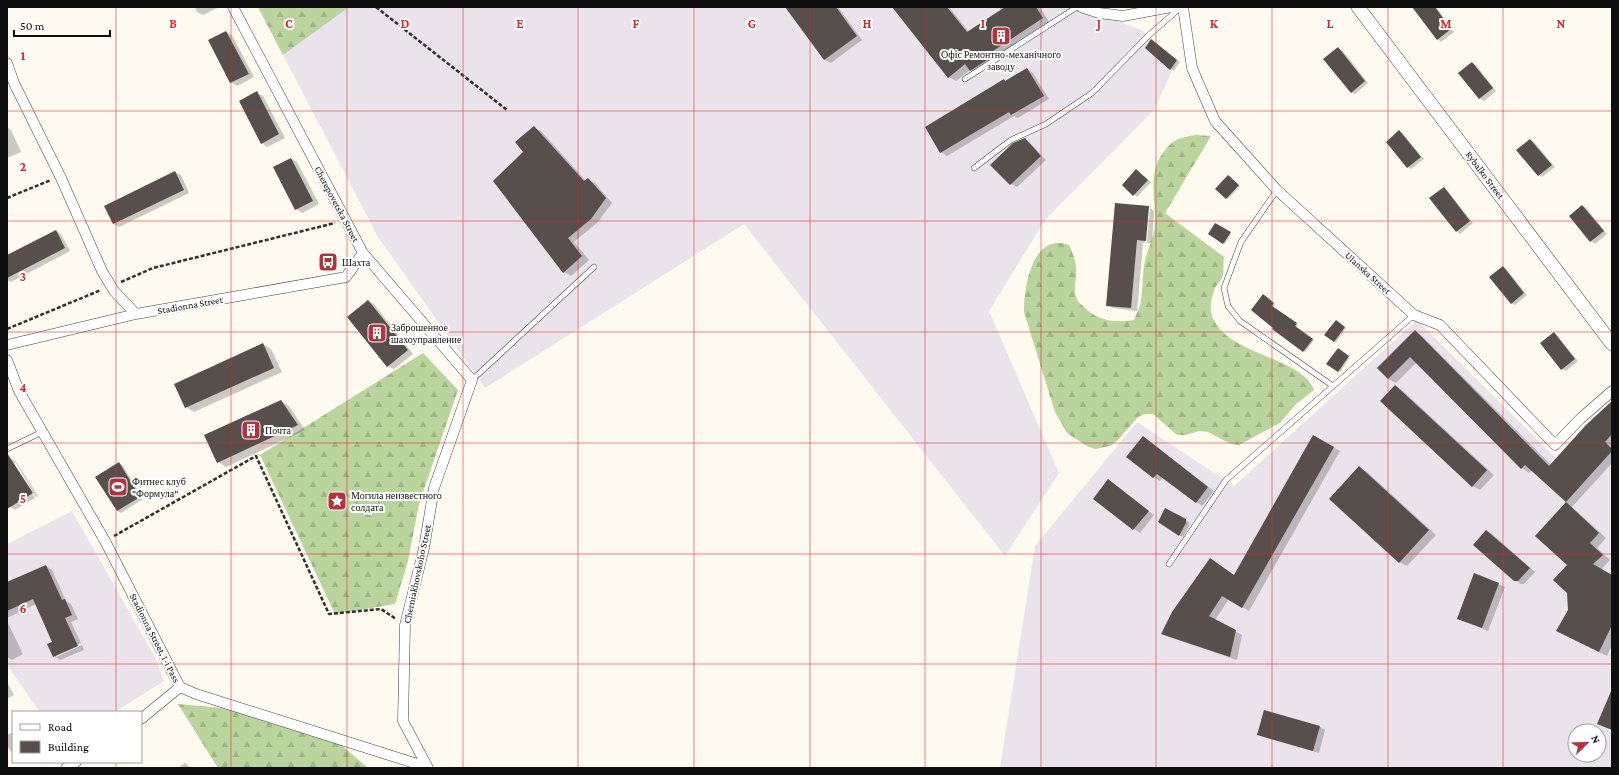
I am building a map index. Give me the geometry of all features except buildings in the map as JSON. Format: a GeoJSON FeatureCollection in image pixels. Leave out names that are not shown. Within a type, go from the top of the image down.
{"type":"FeatureCollection","features":[{"type":"Feature","properties":{"kind":"street","name":"Cherepovetska Street"},"geometry":{"type":"LineString","coordinates":[[233,7],[363,253],[472,380]]}},
{"type":"Feature","properties":{"kind":"street"},"geometry":{"type":"LineString","coordinates":[[1081,7],[1099,14],[1122,16],[1171,7]]}},
{"type":"Feature","properties":{"kind":"street","name":"Ulanska Street"},"geometry":{"type":"LineString","coordinates":[[1182,7],[1192,68],[1214,121],[1277,190],[1414,315],[1440,325],[1556,445],[1580,419],[1612,391]]}},
{"type":"Feature","properties":{"kind":"street","name":"Rybalko Street"},"geometry":{"type":"LineString","coordinates":[[1358,7],[1612,344]]}},
{"type":"Feature","properties":{"kind":"street"},"geometry":{"type":"LineString","coordinates":[[7,63],[14,83],[61,178],[102,271],[114,290],[136,314]]}},
{"type":"Feature","properties":{"kind":"street","name":"Stadionna Street"},"geometry":{"type":"LineString","coordinates":[[7,345],[136,314],[346,277],[363,253]]}},
{"type":"Feature","properties":{"kind":"street","name":"Stadionna Street, 1-i Pass"},"geometry":{"type":"LineString","coordinates":[[7,360],[19,391],[105,541],[180,687],[196,694],[427,767]]}},
{"type":"Feature","properties":{"kind":"street","name":"Cherniakhovskoho Street"},"geometry":{"type":"LineString","coordinates":[[427,767],[403,721],[405,626],[424,548],[434,488],[472,380]]}},
{"type":"Feature","properties":{"kind":"street"},"geometry":{"type":"LineString","coordinates":[[142,717],[180,687]]}},
{"type":"Feature","properties":{"kind":"lane"},"geometry":{"type":"LineString","coordinates":[[965,80],[1077,7]]}},
{"type":"Feature","properties":{"kind":"lane"},"geometry":{"type":"LineString","coordinates":[[974,168],[1011,140],[1046,124],[1092,93],[1148,36],[1182,7]]}},
{"type":"Feature","properties":{"kind":"lane"},"geometry":{"type":"LineString","coordinates":[[1277,190],[1241,242],[1224,288],[1228,306],[1240,321],[1333,386]]}},
{"type":"Feature","properties":{"kind":"lane"},"geometry":{"type":"LineString","coordinates":[[472,380],[594,267]]}},
{"type":"Feature","properties":{"kind":"lane"},"geometry":{"type":"LineString","coordinates":[[1169,564],[1226,480],[1414,315]]}},
{"type":"Feature","properties":{"kind":"lane"},"geometry":{"type":"LineString","coordinates":[[7,450],[42,432]]}},
{"type":"Feature","properties":{"kind":"path"},"geometry":{"type":"LineString","coordinates":[[376,7],[507,110]]}},
{"type":"Feature","properties":{"kind":"path"},"geometry":{"type":"LineString","coordinates":[[7,198],[52,180],[61,178]]}},
{"type":"Feature","properties":{"kind":"path"},"geometry":{"type":"LineString","coordinates":[[116,283],[152,268],[346,220]]}},
{"type":"Feature","properties":{"kind":"path"},"geometry":{"type":"LineString","coordinates":[[7,329],[102,290]]}},
{"type":"Feature","properties":{"kind":"path"},"geometry":{"type":"LineString","coordinates":[[105,541],[256,456],[329,614],[381,609],[405,626]]}},
{"type":"Feature","properties":{"kind":"shaded area"},"geometry":{"type":"Polygon","coordinates":[[[258,7],[1084,7],[1143,31],[1177,60],[1154,110],[1045,220],[989,311],[1059,473],[1005,556],[744,224],[485,388],[378,237],[258,7]]]}},
{"type":"Feature","properties":{"kind":"shaded area"},"geometry":{"type":"Polygon","coordinates":[[[1417,320],[1556,458],[1586,425],[1612,400],[1612,768],[1000,768],[1035,546],[1137,422],[1234,486],[1417,320]]]}},
{"type":"Feature","properties":{"kind":"shaded area"},"geometry":{"type":"Polygon","coordinates":[[[72,511],[156,659],[164,681],[117,711],[39,711],[7,665],[7,544],[72,511]]]}},
{"type":"Feature","properties":{"kind":"green space"},"geometry":{"type":"Polygon","coordinates":[[[258,7],[349,7],[283,55],[258,7]]]}},
{"type":"Feature","properties":{"kind":"green space"},"geometry":{"type":"Polygon","coordinates":[[[1196,135],[1211,136],[1165,213],[1224,257],[1222,279],[1215,288],[1211,303],[1211,312],[1217,326],[1229,337],[1244,346],[1294,369],[1306,379],[1314,390],[1296,404],[1280,423],[1239,445],[1231,444],[1208,432],[1200,431],[1185,435],[1177,435],[1153,414],[1145,414],[1138,417],[1117,441],[1110,446],[1095,449],[1087,446],[1067,433],[1055,412],[1024,312],[1024,301],[1028,276],[1039,254],[1046,246],[1056,243],[1069,245],[1074,257],[1076,272],[1075,293],[1079,302],[1094,315],[1106,320],[1134,320],[1140,306],[1144,266],[1155,225],[1154,180],[1157,164],[1168,146],[1172,143],[1184,137],[1196,135]]]}},
{"type":"Feature","properties":{"kind":"green space"},"geometry":{"type":"Polygon","coordinates":[[[423,353],[458,390],[419,504],[408,561],[395,604],[335,614],[260,455],[423,353]]]}},
{"type":"Feature","properties":{"kind":"green space"},"geometry":{"type":"Polygon","coordinates":[[[178,704],[264,712],[332,737],[368,768],[218,768],[178,704]]]}},
{"type":"Feature","properties":{"kind":"place","name":"Офіс Ремонтно-механічного заводу"},"geometry":{"type":"Point","coordinates":[1001,36]}},
{"type":"Feature","properties":{"kind":"place","name":"Шахта"},"geometry":{"type":"Point","coordinates":[328,262]}},
{"type":"Feature","properties":{"kind":"place","name":"Заброшенное шахоуправление"},"geometry":{"type":"Point","coordinates":[377,333]}},
{"type":"Feature","properties":{"kind":"place","name":"Почта"},"geometry":{"type":"Point","coordinates":[251,430]}},
{"type":"Feature","properties":{"kind":"place","name":"Фитнес клуб \"Формула\""},"geometry":{"type":"Point","coordinates":[118,487]}},
{"type":"Feature","properties":{"kind":"place","name":"Могила неизвестного солдата"},"geometry":{"type":"Point","coordinates":[337,501]}}]}
